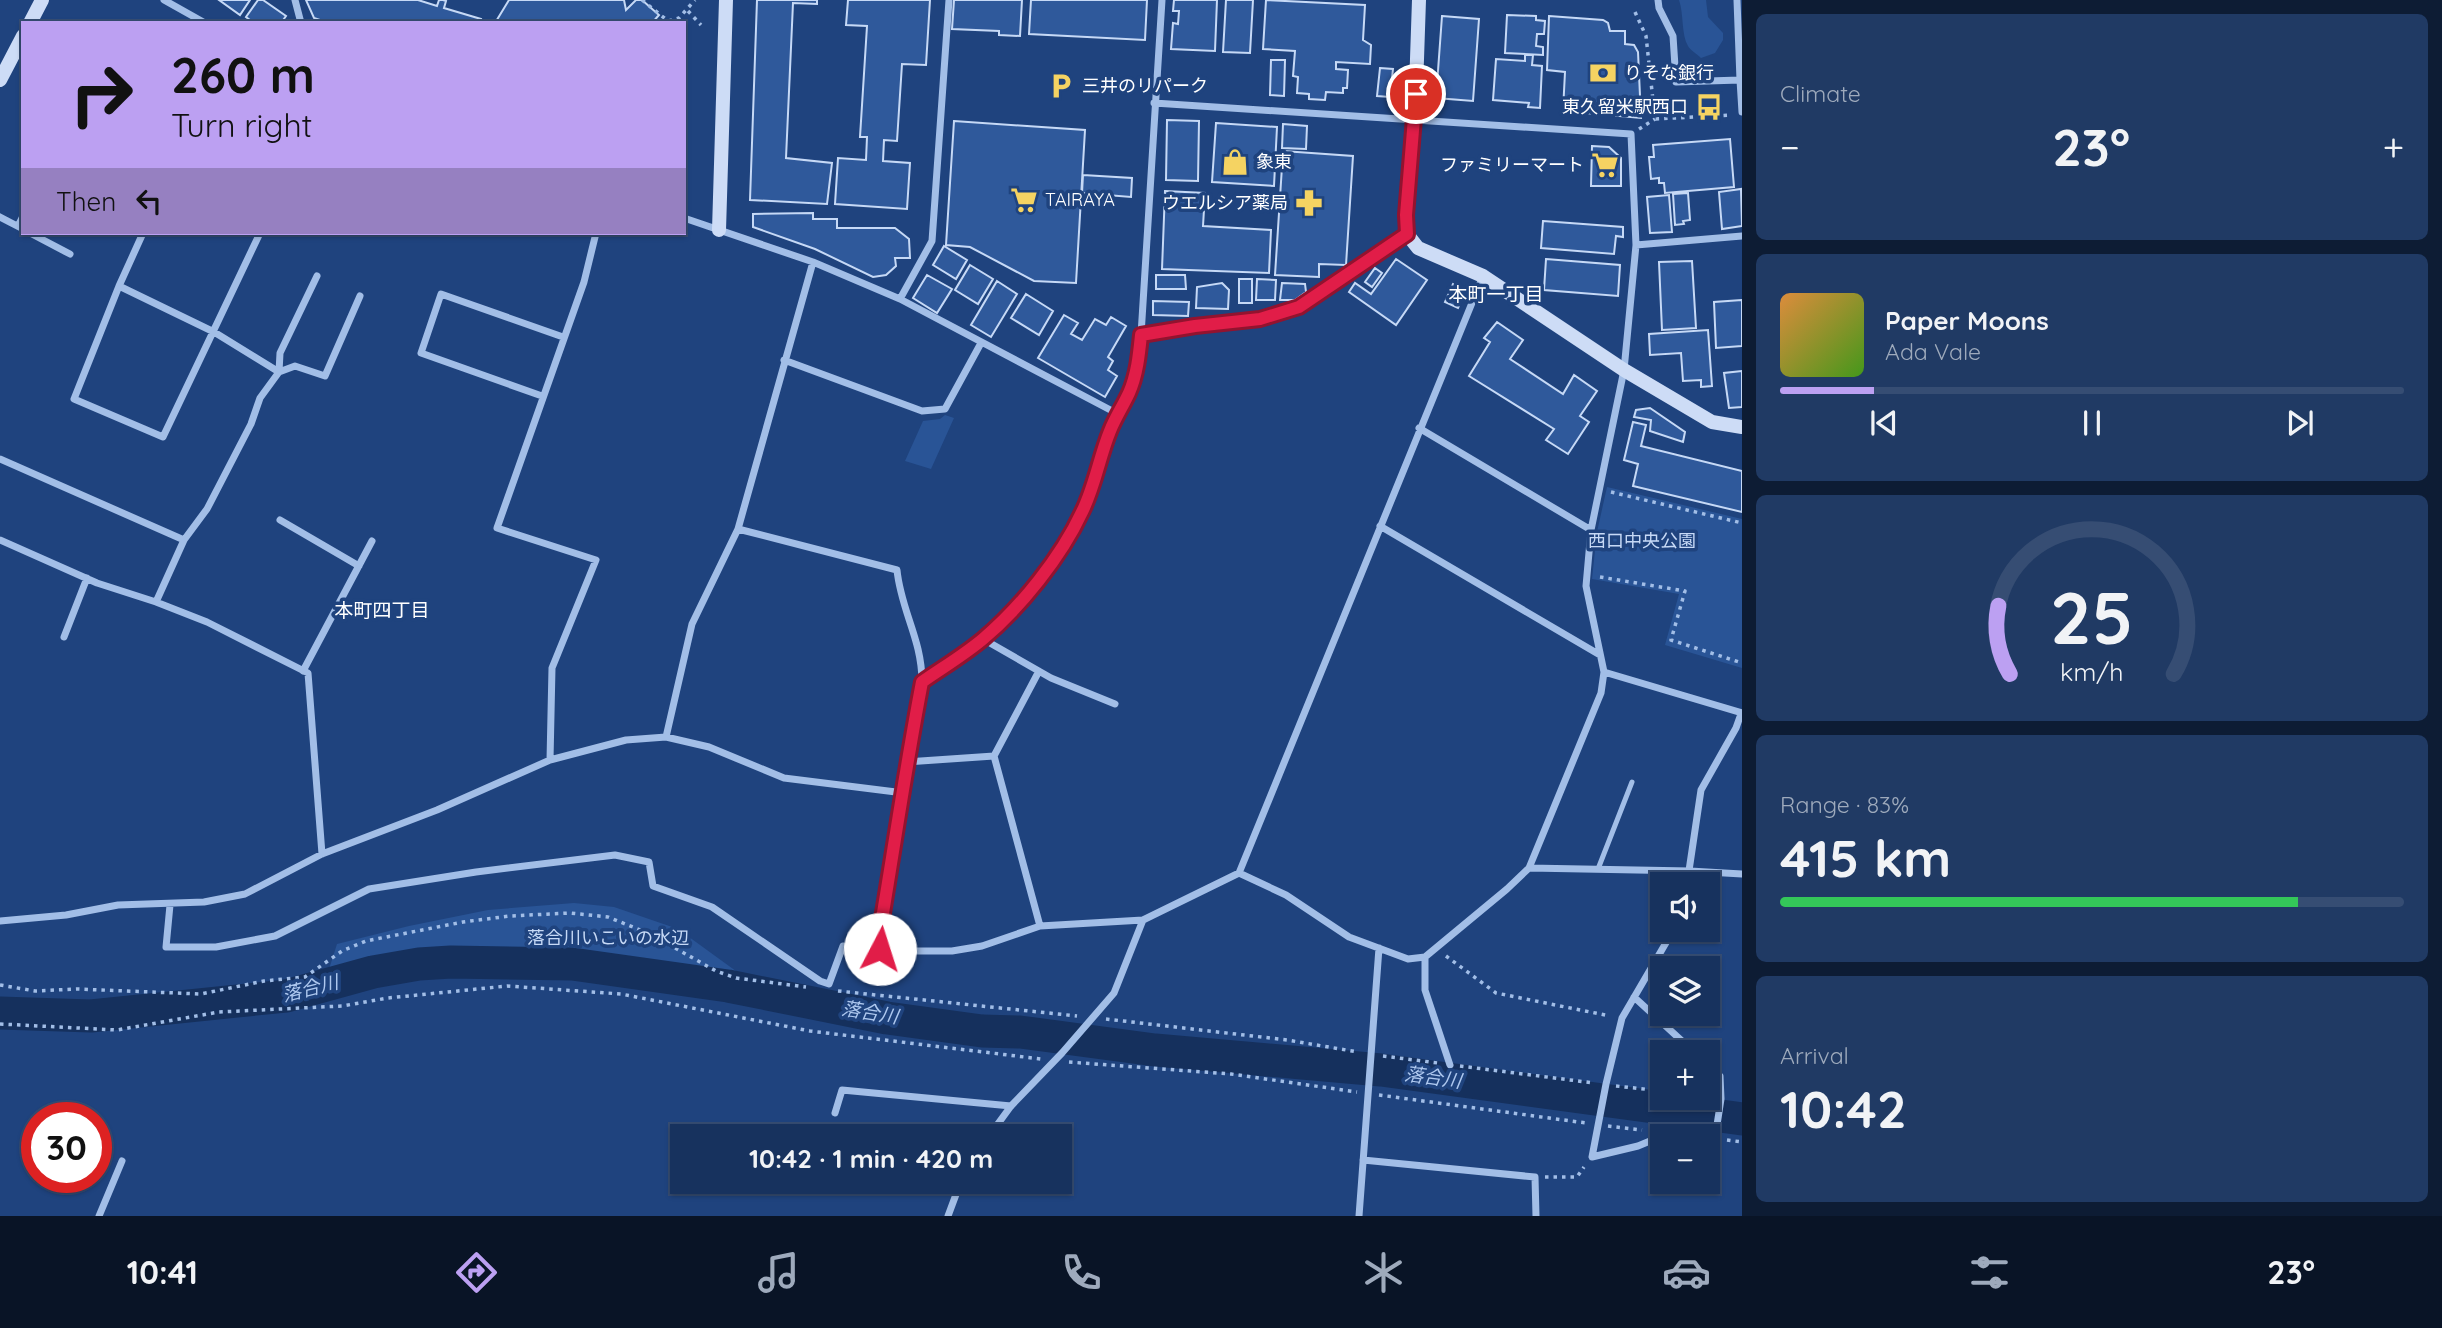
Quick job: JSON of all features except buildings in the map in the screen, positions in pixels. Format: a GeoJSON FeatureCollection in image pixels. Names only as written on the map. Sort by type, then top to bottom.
{"type":"FeatureCollection","features":[{"type":"Feature","properties":{"kind":"street"},"geometry":{"type":"LineString","coordinates":[[31,21],[42,0]]}},
{"type":"Feature","properties":{"kind":"street"},"geometry":{"type":"LineString","coordinates":[[164,0],[201,21]]}},
{"type":"Feature","properties":{"kind":"street"},"geometry":{"type":"LineString","coordinates":[[295,0],[300,21]]}},
{"type":"Feature","properties":{"kind":"street"},"geometry":{"type":"LineString","coordinates":[[719,230],[726,0]]}},
{"type":"Feature","properties":{"kind":"street"},"geometry":{"type":"LineString","coordinates":[[900,299],[932,241],[949,0]]}},
{"type":"Feature","properties":{"kind":"street"},"geometry":{"type":"LineString","coordinates":[[922,682],[982,639],[1033,587],[1067,539],[1082,512],[1109,432],[1130,390],[1138,363],[1141,335],[1162,0]]}},
{"type":"Feature","properties":{"kind":"street"},"geometry":{"type":"LineString","coordinates":[[1419,0],[1407,234],[1418,248],[1483,276],[1625,370],[1712,422],[1742,427]]}},
{"type":"Feature","properties":{"kind":"street"},"geometry":{"type":"LineString","coordinates":[[1658,0],[1659,8],[1673,36],[1676,82],[1741,80]]}},
{"type":"Feature","properties":{"kind":"street"},"geometry":{"type":"LineString","coordinates":[[1737,0],[1742,112]]}},
{"type":"Feature","properties":{"kind":"street"},"geometry":{"type":"LineString","coordinates":[[0,80],[21,40]]}},
{"type":"Feature","properties":{"kind":"street"},"geometry":{"type":"LineString","coordinates":[[1154,103],[1631,134],[1636,245],[1625,370],[1591,530],[1587,586],[1604,672],[1601,693],[1530,868],[1425,957],[1408,959],[1349,937],[1286,895],[1239,873]]}},
{"type":"Feature","properties":{"kind":"street"},"geometry":{"type":"LineString","coordinates":[[0,217],[20,228]]}},
{"type":"Feature","properties":{"kind":"street"},"geometry":{"type":"LineString","coordinates":[[686,219],[813,262],[900,299],[1118,414]]}},
{"type":"Feature","properties":{"kind":"street"},"geometry":{"type":"LineString","coordinates":[[1141,335],[1260,319],[1299,307],[1407,234]]}},
{"type":"Feature","properties":{"kind":"street"},"geometry":{"type":"LineString","coordinates":[[34,235],[70,254]]}},
{"type":"Feature","properties":{"kind":"street"},"geometry":{"type":"LineString","coordinates":[[143,235],[119,286],[74,399],[163,438],[259,235]]}},
{"type":"Feature","properties":{"kind":"street"},"geometry":{"type":"LineString","coordinates":[[550,760],[552,668],[596,560],[497,528],[584,282],[596,235]]}},
{"type":"Feature","properties":{"kind":"street"},"geometry":{"type":"LineString","coordinates":[[1636,245],[1742,236]]}},
{"type":"Feature","properties":{"kind":"street"},"geometry":{"type":"LineString","coordinates":[[666,737],[692,624],[738,529],[813,262]]}},
{"type":"Feature","properties":{"kind":"street"},"geometry":{"type":"LineString","coordinates":[[156,602],[184,540],[207,509],[251,424],[260,398],[279,372],[280,353],[317,276]]}},
{"type":"Feature","properties":{"kind":"street"},"geometry":{"type":"LineString","coordinates":[[170,905],[166,947],[216,947],[275,936],[369,889],[476,872],[615,855],[649,862],[653,886],[712,907],[820,981],[829,984],[843,946],[890,951],[952,951],[982,946],[1040,926],[1143,920],[1239,873],[1483,276]]}},
{"type":"Feature","properties":{"kind":"street"},"geometry":{"type":"LineString","coordinates":[[119,286],[214,332],[279,372]]}},
{"type":"Feature","properties":{"kind":"street"},"geometry":{"type":"LineString","coordinates":[[542,396],[421,353],[441,295],[563,337]]}},
{"type":"Feature","properties":{"kind":"street"},"geometry":{"type":"LineString","coordinates":[[279,372],[295,366],[325,376],[360,296]]}},
{"type":"Feature","properties":{"kind":"street"},"geometry":{"type":"LineString","coordinates":[[784,360],[922,411],[945,409],[981,343]]}},
{"type":"Feature","properties":{"kind":"street"},"geometry":{"type":"LineString","coordinates":[[1419,428],[1591,530]]}},
{"type":"Feature","properties":{"kind":"street"},"geometry":{"type":"LineString","coordinates":[[0,459],[184,540]]}},
{"type":"Feature","properties":{"kind":"street"},"geometry":{"type":"LineString","coordinates":[[280,520],[359,566]]}},
{"type":"Feature","properties":{"kind":"street"},"geometry":{"type":"LineString","coordinates":[[1380,526],[1600,655]]}},
{"type":"Feature","properties":{"kind":"street"},"geometry":{"type":"LineString","coordinates":[[738,529],[897,569],[904,606],[916,635],[922,682],[906,762],[904,793],[880,931],[880,949]]}},
{"type":"Feature","properties":{"kind":"street"},"geometry":{"type":"LineString","coordinates":[[0,540],[87,578],[207,622],[308,673],[322,854]]}},
{"type":"Feature","properties":{"kind":"street"},"geometry":{"type":"LineString","coordinates":[[303,671],[372,541]]}},
{"type":"Feature","properties":{"kind":"street"},"geometry":{"type":"LineString","coordinates":[[65,637],[87,578]]}},
{"type":"Feature","properties":{"kind":"street"},"geometry":{"type":"LineString","coordinates":[[982,639],[1039,671],[1115,705]]}},
{"type":"Feature","properties":{"kind":"street"},"geometry":{"type":"LineString","coordinates":[[1039,671],[994,756],[1040,926]]}},
{"type":"Feature","properties":{"kind":"street"},"geometry":{"type":"LineString","coordinates":[[1604,672],[1742,713],[1739,728],[1701,790],[1690,871]]}},
{"type":"Feature","properties":{"kind":"street"},"geometry":{"type":"LineString","coordinates":[[0,921],[66,915],[118,905],[204,902],[245,894],[322,854],[438,810],[550,760],[626,740],[666,737],[709,747],[784,778],[904,793]]}},
{"type":"Feature","properties":{"kind":"street"},"geometry":{"type":"LineString","coordinates":[[906,762],[994,756]]}},
{"type":"Feature","properties":{"kind":"street"},"geometry":{"type":"LineString","coordinates":[[1530,868],[1742,874]]}},
{"type":"Feature","properties":{"kind":"street"},"geometry":{"type":"LineString","coordinates":[[998,1124],[1114,993],[1143,920]]}},
{"type":"Feature","properties":{"kind":"street"},"geometry":{"type":"LineString","coordinates":[[1650,1141],[1592,1157],[1622,1018],[1666,942]]}},
{"type":"Feature","properties":{"kind":"street"},"geometry":{"type":"LineString","coordinates":[[1359,1216],[1379,948]]}},
{"type":"Feature","properties":{"kind":"street"},"geometry":{"type":"LineString","coordinates":[[1425,957],[1425,990],[1450,1065]]}},
{"type":"Feature","properties":{"kind":"street"},"geometry":{"type":"LineString","coordinates":[[1634,997],[1681,1040]]}},
{"type":"Feature","properties":{"kind":"street"},"geometry":{"type":"LineString","coordinates":[[835,1113],[842,1090],[1011,1106]]}},
{"type":"Feature","properties":{"kind":"street"},"geometry":{"type":"LineString","coordinates":[[1363,1160],[1535,1177],[1536,1216]]}},
{"type":"Feature","properties":{"kind":"street"},"geometry":{"type":"LineString","coordinates":[[99,1216],[122,1161]]}},
{"type":"Feature","properties":{"kind":"street"},"geometry":{"type":"LineString","coordinates":[[948,1216],[956,1194]]}},
{"type":"Feature","properties":{"kind":"lane"},"geometry":{"type":"LineString","coordinates":[[1598,869],[1632,782]]}},
{"type":"Feature","properties":{"kind":"path"},"geometry":{"type":"LineString","coordinates":[[642,0],[668,21],[679,18],[695,0]]}},
{"type":"Feature","properties":{"kind":"path"},"geometry":{"type":"LineString","coordinates":[[688,10],[701,25]]}},
{"type":"Feature","properties":{"kind":"path"},"geometry":{"type":"LineString","coordinates":[[1631,134],[1655,119]]}},
{"type":"Feature","properties":{"kind":"path"},"geometry":{"type":"LineString","coordinates":[[1608,501],[1610,491],[1742,523]]}},
{"type":"Feature","properties":{"kind":"path"},"geometry":{"type":"LineString","coordinates":[[1595,576],[1685,591],[1671,640],[1742,663]]}},
{"type":"Feature","properties":{"kind":"path"},"geometry":{"type":"LineString","coordinates":[[0,985],[35,990],[201,994],[264,981],[305,977],[342,951],[366,941],[510,916],[570,913],[608,916],[650,934],[716,971],[736,978],[808,987]]}},
{"type":"Feature","properties":{"kind":"path"},"geometry":{"type":"LineString","coordinates":[[1436,948],[1496,993],[1622,1018]]}},
{"type":"Feature","properties":{"kind":"path"},"geometry":{"type":"LineString","coordinates":[[0,1024],[117,1030],[219,1012],[342,1006],[388,998],[507,986],[621,994],[810,1031],[1054,1061],[1231,1074],[1598,1122],[1650,1132]]}},
{"type":"Feature","properties":{"kind":"path"},"geometry":{"type":"LineString","coordinates":[[834,990],[1287,1040],[1370,1056],[1606,1087],[1650,1090]]}},
{"type":"Feature","properties":{"kind":"path"},"geometry":{"type":"LineString","coordinates":[[1535,1177],[1577,1177],[1592,1157]]}},
{"type":"Feature","properties":{"kind":"green space"},"geometry":{"type":"Polygon","coordinates":[[[1679,0],[1706,0],[1708,17],[1723,33],[1723,40],[1715,53],[1701,58],[1689,48],[1684,36],[1679,0]]]}},
{"type":"Feature","properties":{"kind":"green space"},"geometry":{"type":"Polygon","coordinates":[[[945,415],[954,418],[931,469],[905,461],[923,421],[940,419],[945,415]]]}},
{"type":"Feature","properties":{"kind":"green space","name":"西口中央公園"},"geometry":{"type":"Polygon","coordinates":[[[1607,487],[1742,519],[1742,668],[1665,645],[1679,594],[1592,579],[1597,532],[1607,487]]]}},
{"type":"Feature","properties":{"kind":"green space","name":"落合川いこいの水辺"},"geometry":{"type":"Polygon","coordinates":[[[574,903],[614,907],[678,929],[740,974],[737,988],[573,964],[451,962],[373,972],[324,985],[337,944],[488,910],[574,903]]]}},
{"type":"Feature","properties":{"kind":"waterway","name":"落合川"},"geometry":{"type":"LineString","coordinates":[[0,1013],[91,1016],[286,996],[373,972],[419,964],[572,964],[728,986],[887,1018],[982,1031],[1020,1032],[1155,1050],[1381,1070],[1742,1119]]}},
{"type":"Feature","properties":{"kind":"place","name":"りそな銀行"},"geometry":{"type":"Point","coordinates":[1603,73]}},
{"type":"Feature","properties":{"kind":"place","name":"三井のリパーク"},"geometry":{"type":"Point","coordinates":[1061,86]}},
{"type":"Feature","properties":{"kind":"place","name":"東久留米駅西口"},"geometry":{"type":"Point","coordinates":[1709,107]}},
{"type":"Feature","properties":{"kind":"place","name":"象東"},"geometry":{"type":"Point","coordinates":[1235,162]}},
{"type":"Feature","properties":{"kind":"place","name":"ファミリーマート"},"geometry":{"type":"Point","coordinates":[1605,165]}},
{"type":"Feature","properties":{"kind":"place","name":"TAIRAYA"},"geometry":{"type":"Point","coordinates":[1024,200]}},
{"type":"Feature","properties":{"kind":"place","name":"ウエルシア薬局"},"geometry":{"type":"Point","coordinates":[1309,203]}},
{"type":"Feature","properties":{"kind":"district","name":"本町一丁目"},"geometry":{"type":"Point","coordinates":[1496,294]}},
{"type":"Feature","properties":{"kind":"district","name":"本町四丁目"},"geometry":{"type":"Point","coordinates":[382,610]}},
{"type":"Feature","properties":{"kind":"route"},"geometry":{"type":"LineString","coordinates":[[880,949],[880,931],[904,793],[906,762],[922,682],[993,629],[1033,587],[1067,539],[1082,512],[1109,432],[1130,390],[1138,363],[1141,335],[1260,319],[1299,307],[1407,234],[1406,215],[1416,94]]}}]}
